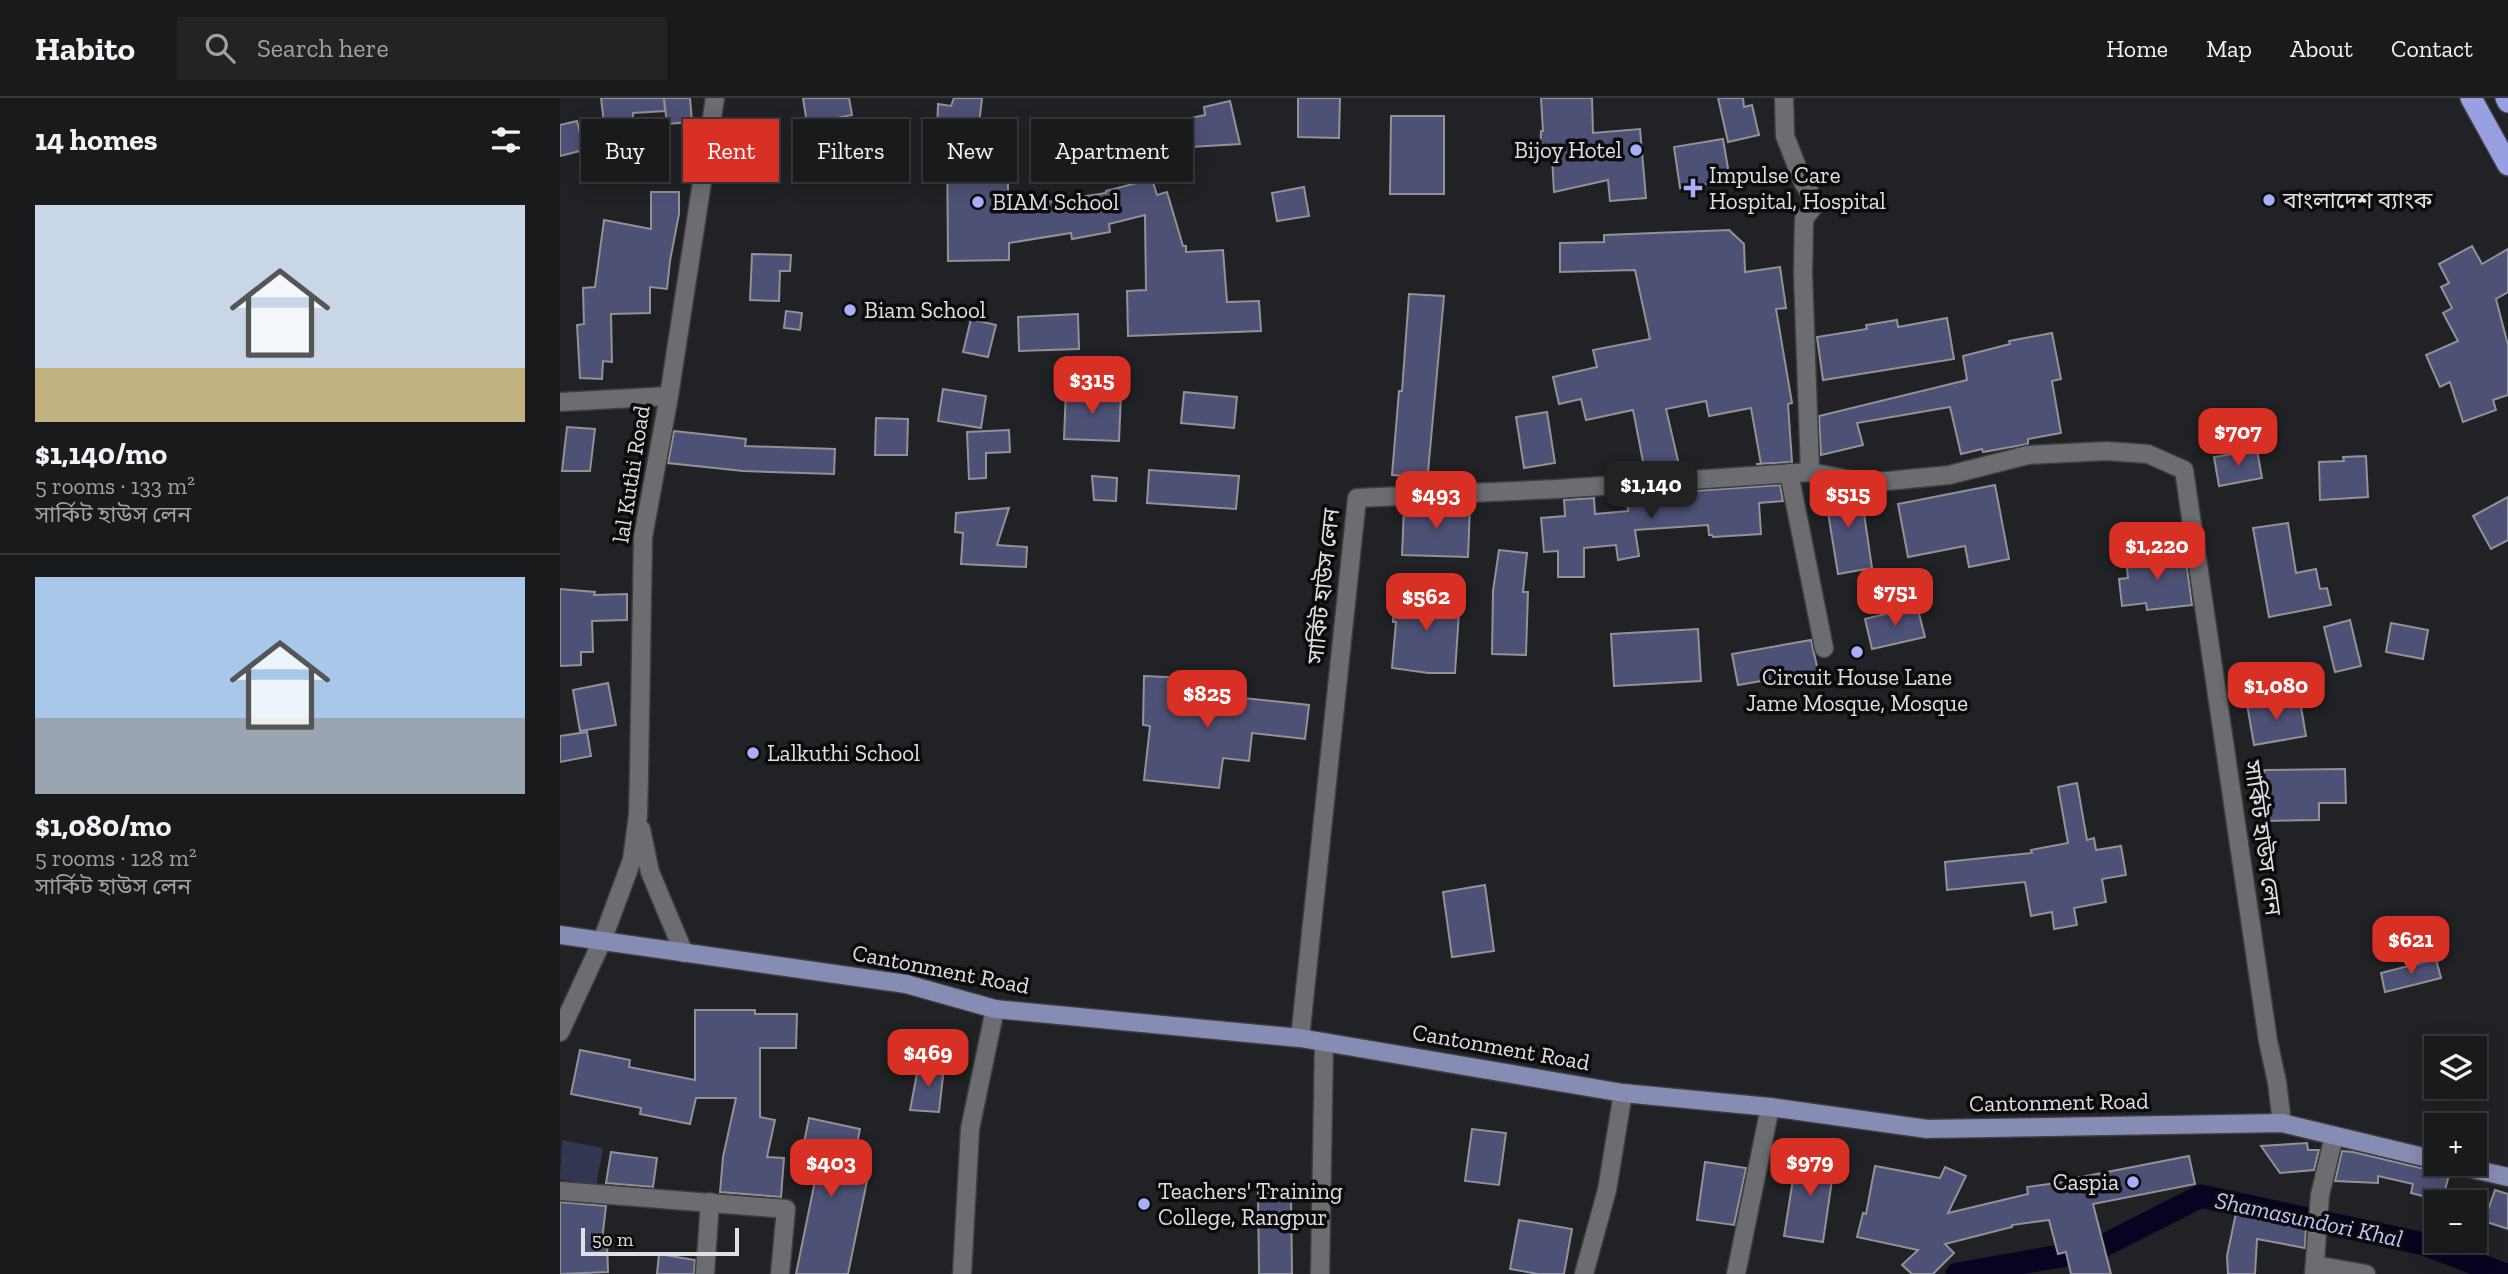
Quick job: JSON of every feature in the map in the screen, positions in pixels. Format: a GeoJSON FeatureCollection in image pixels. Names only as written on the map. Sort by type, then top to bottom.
{"type":"FeatureCollection","features":[{"type":"Feature","properties":{"kind":"highway"},"geometry":{"type":"LineString","coordinates":[[2471,98],[2508,165]]}},
{"type":"Feature","properties":{"kind":"main road","name":"Cantonment Road"},"geometry":{"type":"LineString","coordinates":[[560,935],[906,984],[995,1009],[1300,1038],[1623,1093],[1770,1107],[1927,1129],[2282,1123],[2424,1157]]}},
{"type":"Feature","properties":{"kind":"main road"},"geometry":{"type":"LineString","coordinates":[[2487,1172],[2508,1177]]}},
{"type":"Feature","properties":{"kind":"street","name":"lal Kuthi Road"},"geometry":{"type":"LineString","coordinates":[[560,1032],[602,941],[632,860],[638,815],[643,537],[669,396],[715,98]]}},
{"type":"Feature","properties":{"kind":"street"},"geometry":{"type":"LineString","coordinates":[[1783,98],[1786,136],[1803,182],[1816,203],[1804,219],[1803,273],[1810,472]]}},
{"type":"Feature","properties":{"kind":"street"},"geometry":{"type":"LineString","coordinates":[[560,401],[669,396]]}},
{"type":"Feature","properties":{"kind":"street","name":"সার্কিট হাউস লেন"},"geometry":{"type":"LineString","coordinates":[[1300,1038],[1357,498],[1557,489],[1810,472],[1867,483],[1949,475],[2028,455],[2107,451],[2148,454],[2184,470],[2267,1041],[2277,1082],[2282,1123]]}},
{"type":"Feature","properties":{"kind":"street"},"geometry":{"type":"LineString","coordinates":[[1789,473],[1824,648]]}},
{"type":"Feature","properties":{"kind":"street"},"geometry":{"type":"LineString","coordinates":[[638,815],[650,872],[684,953]]}},
{"type":"Feature","properties":{"kind":"street"},"geometry":{"type":"LineString","coordinates":[[962,1274],[970,1129],[995,1009]]}},
{"type":"Feature","properties":{"kind":"street"},"geometry":{"type":"LineString","coordinates":[[1320,1274],[1324,1042]]}},
{"type":"Feature","properties":{"kind":"street"},"geometry":{"type":"LineString","coordinates":[[1584,1274],[1607,1190],[1623,1093]]}},
{"type":"Feature","properties":{"kind":"street"},"geometry":{"type":"LineString","coordinates":[[1736,1274],[1770,1107]]}},
{"type":"Feature","properties":{"kind":"street"},"geometry":{"type":"LineString","coordinates":[[2334,1136],[2320,1195],[2315,1269],[2367,1274]]}},
{"type":"Feature","properties":{"kind":"street"},"geometry":{"type":"LineString","coordinates":[[560,1191],[786,1209],[780,1274]]}},
{"type":"Feature","properties":{"kind":"street"},"geometry":{"type":"LineString","coordinates":[[705,1274],[710,1202]]}},
{"type":"Feature","properties":{"kind":"shaded area"},"geometry":{"type":"Polygon","coordinates":[[[562,1140],[603,1148],[596,1186],[560,1179],[562,1140]]]}},
{"type":"Feature","properties":{"kind":"building"},"geometry":{"type":"Polygon","coordinates":[[[601,98],[690,98],[692,119],[683,119],[683,123],[669,124],[664,99],[665,111],[633,113],[633,118],[627,119],[604,119],[601,98]]]}},
{"type":"Feature","properties":{"kind":"building"},"geometry":{"type":"Polygon","coordinates":[[[803,98],[849,98],[852,115],[832,119],[806,119],[803,98]]]}},
{"type":"Feature","properties":{"kind":"building"},"geometry":{"type":"Polygon","coordinates":[[[954,98],[982,98],[980,119],[937,119],[938,104],[951,106],[954,98]]]}},
{"type":"Feature","properties":{"kind":"building"},"geometry":{"type":"Polygon","coordinates":[[[1298,98],[1340,98],[1339,138],[1298,137],[1298,98]]]}},
{"type":"Feature","properties":{"kind":"building"},"geometry":{"type":"Polygon","coordinates":[[[1541,98],[1592,98],[1593,133],[1640,129],[1646,198],[1610,201],[1608,180],[1554,192],[1552,157],[1540,156],[1543,131],[1541,98]]]}},
{"type":"Feature","properties":{"kind":"building"},"geometry":{"type":"Polygon","coordinates":[[[1718,98],[1743,98],[1744,107],[1752,105],[1759,135],[1728,142],[1718,98]]]}},
{"type":"Feature","properties":{"kind":"building"},"geometry":{"type":"Polygon","coordinates":[[[1230,101],[1240,144],[1193,147],[1193,119],[1186,119],[1205,115],[1204,107],[1230,101]]]}},
{"type":"Feature","properties":{"kind":"building"},"geometry":{"type":"Polygon","coordinates":[[[1391,116],[1444,116],[1444,194],[1390,194],[1391,116]]]}},
{"type":"Feature","properties":{"kind":"building"},"geometry":{"type":"Polygon","coordinates":[[[577,121],[581,151],[560,156],[560,125],[577,121]]]}},
{"type":"Feature","properties":{"kind":"building"},"geometry":{"type":"Polygon","coordinates":[[[1723,139],[1730,180],[1680,188],[1674,147],[1723,139]]]}},
{"type":"Feature","properties":{"kind":"building"},"geometry":{"type":"Polygon","coordinates":[[[947,182],[1008,182],[1008,208],[1106,193],[1140,182],[1153,182],[1157,195],[1167,192],[1186,252],[1223,250],[1227,302],[1259,301],[1261,331],[1128,336],[1127,291],[1146,290],[1145,215],[1109,224],[1110,232],[1072,239],[1071,233],[1009,243],[1009,260],[948,261],[947,182]]]}},
{"type":"Feature","properties":{"kind":"building"},"geometry":{"type":"Polygon","coordinates":[[[1304,187],[1309,216],[1277,221],[1272,193],[1304,187]]]}},
{"type":"Feature","properties":{"kind":"building"},"geometry":{"type":"Polygon","coordinates":[[[651,192],[679,192],[679,214],[667,289],[650,287],[650,313],[611,314],[612,362],[603,361],[602,379],[580,378],[577,325],[584,324],[583,288],[595,287],[604,220],[651,229],[651,192]]]}},
{"type":"Feature","properties":{"kind":"building"},"geometry":{"type":"Polygon","coordinates":[[[1729,230],[1744,244],[1745,272],[1780,267],[1786,308],[1776,309],[1792,403],[1788,404],[1792,462],[1761,464],[1751,408],[1709,416],[1706,401],[1666,409],[1680,469],[1645,472],[1633,410],[1586,420],[1581,399],[1559,404],[1553,377],[1597,367],[1593,350],[1650,339],[1635,270],[1560,272],[1560,243],[1604,242],[1604,235],[1729,230]]]}},
{"type":"Feature","properties":{"kind":"building"},"geometry":{"type":"Polygon","coordinates":[[[2472,246],[2482,264],[2508,249],[2508,292],[2496,299],[2508,345],[2508,395],[2493,400],[2496,410],[2463,422],[2450,382],[2440,387],[2426,355],[2458,341],[2443,313],[2452,308],[2441,287],[2449,283],[2439,264],[2472,246]]]}},
{"type":"Feature","properties":{"kind":"building"},"geometry":{"type":"Polygon","coordinates":[[[752,254],[791,255],[790,271],[780,271],[779,301],[750,300],[752,254]]]}},
{"type":"Feature","properties":{"kind":"building"},"geometry":{"type":"Polygon","coordinates":[[[1409,294],[1444,296],[1427,483],[1405,484],[1405,476],[1392,475],[1399,391],[1402,391],[1409,294]]]}},
{"type":"Feature","properties":{"kind":"building"},"geometry":{"type":"Polygon","coordinates":[[[786,311],[802,313],[800,330],[784,328],[786,311]]]}},
{"type":"Feature","properties":{"kind":"building"},"geometry":{"type":"Polygon","coordinates":[[[1078,314],[1079,349],[1019,351],[1018,317],[1078,314]]]}},
{"type":"Feature","properties":{"kind":"building"},"geometry":{"type":"Polygon","coordinates":[[[1947,318],[1954,359],[1823,380],[1817,337],[1867,329],[1866,325],[1897,320],[1898,327],[1947,318]]]}},
{"type":"Feature","properties":{"kind":"building"},"geometry":{"type":"Polygon","coordinates":[[[971,319],[996,325],[988,357],[963,352],[971,319]]]}},
{"type":"Feature","properties":{"kind":"building"},"geometry":{"type":"Polygon","coordinates":[[[2052,333],[2061,379],[2052,381],[2061,433],[2028,439],[2028,444],[1961,454],[1950,407],[1857,423],[1863,445],[1821,455],[1819,416],[1967,380],[1963,356],[2010,344],[2009,341],[2052,333]]]}},
{"type":"Feature","properties":{"kind":"building"},"geometry":{"type":"Polygon","coordinates":[[[943,389],[986,396],[981,428],[938,421],[943,389]]]}},
{"type":"Feature","properties":{"kind":"building"},"geometry":{"type":"Polygon","coordinates":[[[1066,390],[1121,394],[1119,441],[1064,439],[1066,390]]]}},
{"type":"Feature","properties":{"kind":"building"},"geometry":{"type":"Polygon","coordinates":[[[1184,392],[1237,397],[1234,428],[1181,423],[1184,392]]]}},
{"type":"Feature","properties":{"kind":"building"},"geometry":{"type":"Polygon","coordinates":[[[1547,412],[1555,463],[1524,468],[1516,417],[1547,412]]]}},
{"type":"Feature","properties":{"kind":"building"},"geometry":{"type":"Polygon","coordinates":[[[876,418],[908,419],[907,455],[875,455],[876,418]]]}},
{"type":"Feature","properties":{"kind":"building"},"geometry":{"type":"Polygon","coordinates":[[[567,427],[595,429],[590,471],[562,471],[567,427]]]}},
{"type":"Feature","properties":{"kind":"building"},"geometry":{"type":"Polygon","coordinates":[[[1009,430],[1010,452],[986,453],[986,478],[969,479],[967,432],[1009,430]]]}},
{"type":"Feature","properties":{"kind":"building"},"geometry":{"type":"Polygon","coordinates":[[[674,431],[746,439],[745,446],[835,449],[834,474],[743,471],[668,463],[674,431]]]}},
{"type":"Feature","properties":{"kind":"building"},"geometry":{"type":"Polygon","coordinates":[[[2257,450],[2262,478],[2219,486],[2214,457],[2257,450]]]}},
{"type":"Feature","properties":{"kind":"building"},"geometry":{"type":"Polygon","coordinates":[[[2366,456],[2368,497],[2320,500],[2319,462],[2344,461],[2343,457],[2366,456]]]}},
{"type":"Feature","properties":{"kind":"building"},"geometry":{"type":"Polygon","coordinates":[[[1149,470],[1239,476],[1236,509],[1147,503],[1149,470]]]}},
{"type":"Feature","properties":{"kind":"building"},"geometry":{"type":"Polygon","coordinates":[[[1092,476],[1117,478],[1116,501],[1094,500],[1092,476]]]}},
{"type":"Feature","properties":{"kind":"building"},"geometry":{"type":"Polygon","coordinates":[[[1780,485],[1783,501],[1759,503],[1761,534],[1713,537],[1709,535],[1708,525],[1635,530],[1639,556],[1618,560],[1616,545],[1584,548],[1584,577],[1558,577],[1558,551],[1544,552],[1541,518],[1565,516],[1564,500],[1594,498],[1595,514],[1628,511],[1627,500],[1651,498],[1650,494],[1780,485]]]}},
{"type":"Feature","properties":{"kind":"building"},"geometry":{"type":"Polygon","coordinates":[[[1995,485],[2009,559],[1969,567],[1965,546],[1908,557],[1898,504],[1995,485]]]}},
{"type":"Feature","properties":{"kind":"building"},"geometry":{"type":"Polygon","coordinates":[[[1824,488],[1861,493],[1872,568],[1838,574],[1824,488]]]}},
{"type":"Feature","properties":{"kind":"building"},"geometry":{"type":"Polygon","coordinates":[[[2508,497],[2508,540],[2491,549],[2473,516],[2508,497]]]}},
{"type":"Feature","properties":{"kind":"building"},"geometry":{"type":"Polygon","coordinates":[[[1470,506],[1468,557],[1402,555],[1404,507],[1470,506]]]}},
{"type":"Feature","properties":{"kind":"building"},"geometry":{"type":"Polygon","coordinates":[[[1009,508],[997,545],[1027,547],[1026,567],[961,564],[963,533],[955,532],[956,513],[1009,508]]]}},
{"type":"Feature","properties":{"kind":"building"},"geometry":{"type":"Polygon","coordinates":[[[2288,523],[2296,573],[2316,569],[2320,589],[2327,588],[2331,605],[2269,617],[2253,528],[2288,523]]]}},
{"type":"Feature","properties":{"kind":"building"},"geometry":{"type":"Polygon","coordinates":[[[1499,550],[1527,553],[1523,592],[1528,592],[1526,655],[1492,654],[1493,591],[1499,550]]]}},
{"type":"Feature","properties":{"kind":"building"},"geometry":{"type":"Polygon","coordinates":[[[2185,553],[2192,605],[2147,610],[2146,603],[2122,606],[2119,579],[2128,578],[2126,560],[2185,553]]]}},
{"type":"Feature","properties":{"kind":"building"},"geometry":{"type":"Polygon","coordinates":[[[560,589],[595,592],[594,595],[627,594],[627,620],[592,621],[593,652],[581,652],[581,665],[560,666],[560,589]]]}},
{"type":"Feature","properties":{"kind":"building"},"geometry":{"type":"Polygon","coordinates":[[[1395,592],[1460,597],[1455,673],[1428,673],[1392,668],[1396,622],[1393,622],[1395,592]]]}},
{"type":"Feature","properties":{"kind":"building"},"geometry":{"type":"Polygon","coordinates":[[[1917,606],[1925,637],[1872,649],[1865,619],[1917,606]]]}},
{"type":"Feature","properties":{"kind":"building"},"geometry":{"type":"Polygon","coordinates":[[[2350,620],[2361,666],[2335,672],[2324,627],[2350,620]]]}},
{"type":"Feature","properties":{"kind":"building"},"geometry":{"type":"Polygon","coordinates":[[[2391,623],[2428,630],[2423,659],[2386,652],[2391,623]]]}},
{"type":"Feature","properties":{"kind":"building"},"geometry":{"type":"Polygon","coordinates":[[[1698,629],[1701,681],[1614,686],[1611,634],[1698,629]]]}},
{"type":"Feature","properties":{"kind":"building"},"geometry":{"type":"Polygon","coordinates":[[[1811,640],[1818,671],[1738,685],[1732,654],[1811,640]]]}},
{"type":"Feature","properties":{"kind":"building"},"geometry":{"type":"Polygon","coordinates":[[[1144,676],[1188,678],[1187,692],[1309,705],[1305,739],[1252,733],[1249,761],[1223,758],[1219,788],[1144,780],[1150,726],[1143,725],[1144,676]]]}},
{"type":"Feature","properties":{"kind":"building"},"geometry":{"type":"Polygon","coordinates":[[[608,683],[616,725],[580,731],[573,690],[608,683]]]}},
{"type":"Feature","properties":{"kind":"building"},"geometry":{"type":"Polygon","coordinates":[[[2269,700],[2271,706],[2300,701],[2306,736],[2254,745],[2247,704],[2269,700]]]}},
{"type":"Feature","properties":{"kind":"building"},"geometry":{"type":"Polygon","coordinates":[[[587,732],[591,756],[560,762],[560,736],[587,732]]]}},
{"type":"Feature","properties":{"kind":"building"},"geometry":{"type":"Polygon","coordinates":[[[2345,769],[2346,803],[2319,803],[2319,820],[2265,821],[2264,770],[2345,769]]]}},
{"type":"Feature","properties":{"kind":"building"},"geometry":{"type":"Polygon","coordinates":[[[2077,783],[2087,840],[2094,838],[2096,850],[2121,846],[2126,875],[2102,879],[2106,902],[2074,908],[2077,925],[2054,929],[2052,912],[2031,916],[2025,882],[1947,890],[1945,862],[2032,853],[2031,850],[2068,843],[2058,787],[2077,783]]]}},
{"type":"Feature","properties":{"kind":"building"},"geometry":{"type":"Polygon","coordinates":[[[1485,885],[1494,951],[1452,957],[1443,892],[1485,885]]]}},
{"type":"Feature","properties":{"kind":"building"},"geometry":{"type":"Polygon","coordinates":[[[2436,959],[2441,978],[2385,992],[2381,973],[2436,959]]]}},
{"type":"Feature","properties":{"kind":"building"},"geometry":{"type":"Polygon","coordinates":[[[695,1010],[755,1010],[755,1014],[797,1014],[796,1048],[760,1048],[760,1117],[775,1120],[767,1157],[784,1158],[781,1197],[720,1192],[723,1157],[736,1098],[696,1098],[690,1124],[640,1114],[641,1108],[571,1094],[580,1050],[630,1060],[629,1067],[695,1080],[695,1010]]]}},
{"type":"Feature","properties":{"kind":"building"},"geometry":{"type":"Polygon","coordinates":[[[919,1063],[944,1067],[939,1112],[910,1110],[919,1063]]]}},
{"type":"Feature","properties":{"kind":"building"},"geometry":{"type":"Polygon","coordinates":[[[809,1118],[860,1129],[850,1177],[867,1181],[848,1274],[796,1274],[818,1166],[800,1162],[809,1118]]]}},
{"type":"Feature","properties":{"kind":"building"},"geometry":{"type":"Polygon","coordinates":[[[1472,1129],[1506,1133],[1499,1185],[1465,1181],[1472,1129]]]}},
{"type":"Feature","properties":{"kind":"building"},"geometry":{"type":"Polygon","coordinates":[[[2307,1143],[2308,1150],[2319,1150],[2314,1170],[2280,1173],[2261,1146],[2307,1143]]]}},
{"type":"Feature","properties":{"kind":"building"},"geometry":{"type":"Polygon","coordinates":[[[2342,1151],[2424,1169],[2424,1176],[2449,1176],[2445,1190],[2424,1190],[2424,1196],[2411,1193],[2413,1184],[2378,1176],[2378,1183],[2335,1181],[2342,1151]]]}},
{"type":"Feature","properties":{"kind":"building"},"geometry":{"type":"Polygon","coordinates":[[[611,1152],[657,1158],[653,1187],[606,1183],[611,1152]]]}},
{"type":"Feature","properties":{"kind":"building"},"geometry":{"type":"Polygon","coordinates":[[[1797,1154],[1835,1159],[1823,1242],[1784,1236],[1797,1154]]]}},
{"type":"Feature","properties":{"kind":"building"},"geometry":{"type":"Polygon","coordinates":[[[2189,1156],[2195,1184],[2093,1204],[2111,1274],[2071,1274],[2066,1252],[2058,1254],[2049,1220],[2012,1225],[1945,1244],[1954,1253],[1933,1274],[1912,1274],[1902,1265],[1918,1250],[1857,1237],[1863,1213],[1866,1214],[1875,1166],[1940,1178],[1945,1167],[1966,1176],[1948,1213],[2028,1194],[2027,1187],[2072,1181],[2071,1179],[2189,1156]]]}},
{"type":"Feature","properties":{"kind":"building"},"geometry":{"type":"Polygon","coordinates":[[[1705,1162],[1746,1168],[1734,1225],[1697,1220],[1705,1162]]]}},
{"type":"Feature","properties":{"kind":"building"},"geometry":{"type":"Polygon","coordinates":[[[2495,1190],[2508,1194],[2508,1229],[2487,1222],[2487,1213],[2495,1190]]]}},
{"type":"Feature","properties":{"kind":"building"},"geometry":{"type":"Polygon","coordinates":[[[1258,1192],[1291,1194],[1292,1274],[1259,1274],[1258,1192]]]}},
{"type":"Feature","properties":{"kind":"building"},"geometry":{"type":"Polygon","coordinates":[[[560,1202],[606,1206],[602,1241],[607,1241],[608,1272],[560,1274],[560,1202]]]}},
{"type":"Feature","properties":{"kind":"building"},"geometry":{"type":"Polygon","coordinates":[[[2237,1208],[2306,1223],[2305,1248],[2257,1239],[2255,1274],[2228,1274],[2227,1256],[2237,1208]]]}},
{"type":"Feature","properties":{"kind":"building"},"geometry":{"type":"Polygon","coordinates":[[[1519,1220],[1572,1229],[1564,1274],[1538,1274],[1510,1269],[1519,1220]]]}},
{"type":"Feature","properties":{"kind":"building"},"geometry":{"type":"Polygon","coordinates":[[[659,1254],[695,1260],[694,1274],[657,1274],[659,1254]]]}},
{"type":"Feature","properties":{"kind":"waterway","name":"Shamasundori Khal"},"geometry":{"type":"LineString","coordinates":[[1957,1274],[2095,1250],[2201,1196],[2424,1244],[2503,1274]]}},
{"type":"Feature","properties":{"kind":"place","name":"Bijoy Hotel"},"geometry":{"type":"Point","coordinates":[1636,150]}},
{"type":"Feature","properties":{"kind":"place","name":"Impulse Care Hospital, Hospital"},"geometry":{"type":"Point","coordinates":[1693,188]}},
{"type":"Feature","properties":{"kind":"place","name":"বাংলাদেশ ব্যাংক"},"geometry":{"type":"Point","coordinates":[2269,200]}},
{"type":"Feature","properties":{"kind":"place","name":"BIAM School"},"geometry":{"type":"Point","coordinates":[978,202]}},
{"type":"Feature","properties":{"kind":"place","name":"Biam School"},"geometry":{"type":"Point","coordinates":[850,310]}},
{"type":"Feature","properties":{"kind":"place","name":"Circuit House Lane Jame Mosque, Mosque"},"geometry":{"type":"Point","coordinates":[1857,652]}},
{"type":"Feature","properties":{"kind":"place","name":"Lalkuthi School"},"geometry":{"type":"Point","coordinates":[753,753]}},
{"type":"Feature","properties":{"kind":"place","name":"Caspia"},"geometry":{"type":"Point","coordinates":[2133,1182]}},
{"type":"Feature","properties":{"kind":"place","name":"Teachers' Training College, Rangpur"},"geometry":{"type":"Point","coordinates":[1144,1204]}}]}
